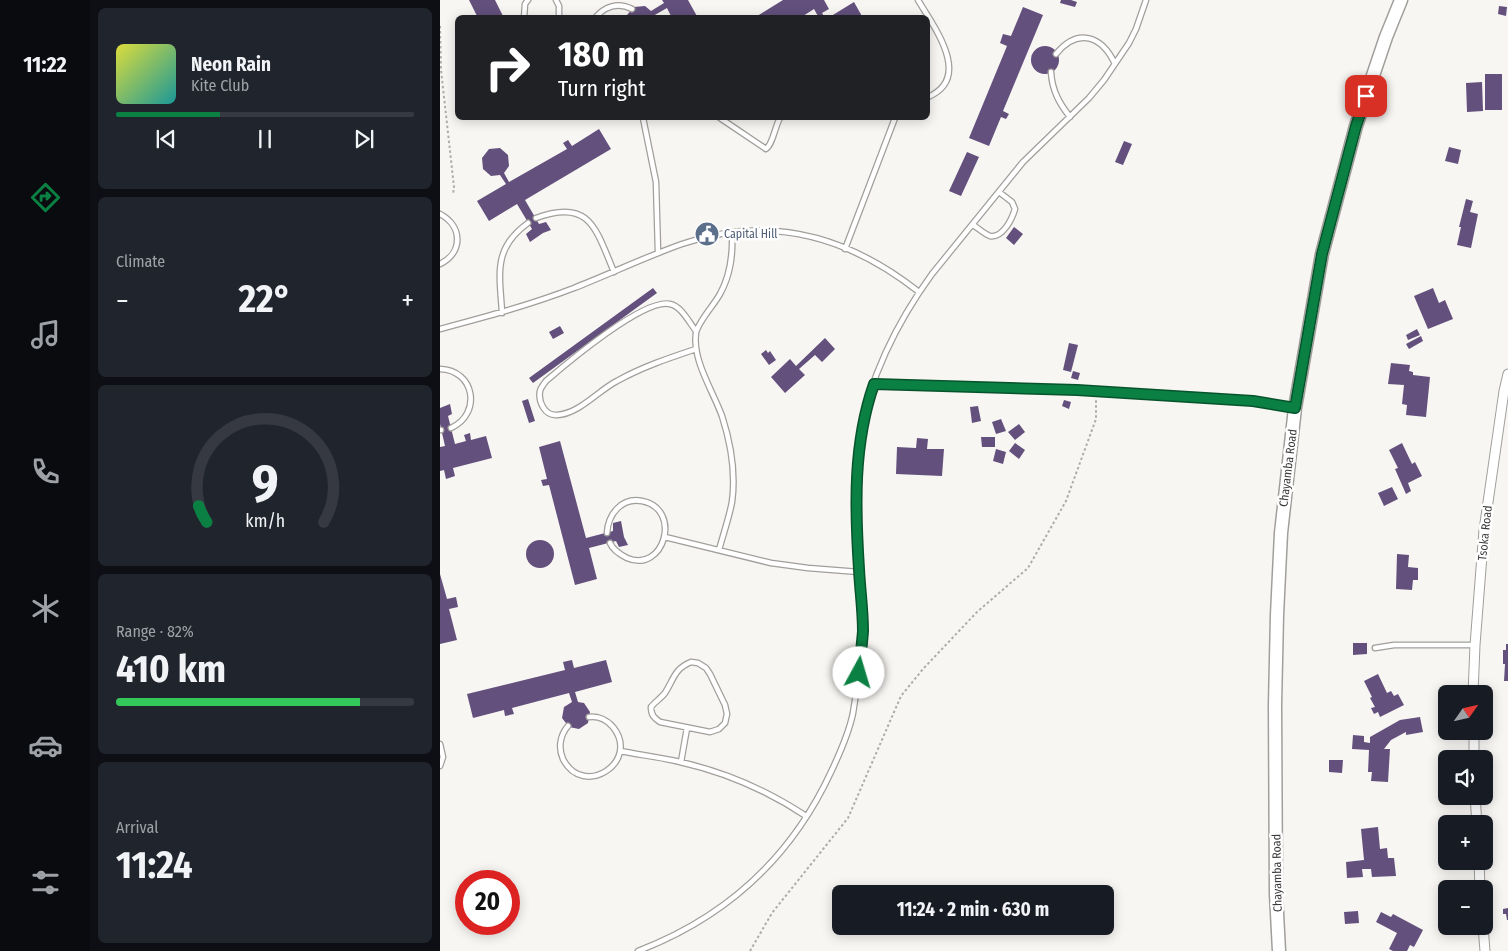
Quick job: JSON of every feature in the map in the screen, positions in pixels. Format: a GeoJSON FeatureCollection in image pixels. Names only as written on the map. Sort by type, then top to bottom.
{"type":"FeatureCollection","features":[{"type":"Feature","properties":{"kind":"main road","name":"Chayamba Road"},"geometry":{"type":"LineString","coordinates":[[1279,951],[1276,894],[1275,705],[1277,615],[1281,533],[1295,408],[1322,254],[1356,126],[1386,37],[1401,0]]}},
{"type":"Feature","properties":{"kind":"street","name":"Tsoka Road"},"geometry":{"type":"LineString","coordinates":[[1473,685],[1484,530],[1508,374]]}},
{"type":"Feature","properties":{"kind":"street"},"geometry":{"type":"LineString","coordinates":[[1483,935],[1484,951]]}},
{"type":"Feature","properties":{"kind":"lane"},"geometry":{"type":"LineString","coordinates":[[524,15],[528,0]]}},
{"type":"Feature","properties":{"kind":"lane"},"geometry":{"type":"LineString","coordinates":[[556,0],[559,6],[559,15]]}},
{"type":"Feature","properties":{"kind":"lane"},"geometry":{"type":"LineString","coordinates":[[918,0],[926,15]]}},
{"type":"Feature","properties":{"kind":"lane"},"geometry":{"type":"LineString","coordinates":[[638,951],[689,928],[738,895],[763,872],[788,844],[823,789],[853,714],[863,631],[856,505],[859,441],[866,407],[884,356],[919,292],[932,274],[1023,162],[1070,117],[1099,86],[1116,64],[1136,29],[1146,0]]}},
{"type":"Feature","properties":{"kind":"lane"},"geometry":{"type":"LineString","coordinates":[[598,15],[601,11],[615,5],[632,8]]}},
{"type":"Feature","properties":{"kind":"lane"},"geometry":{"type":"LineString","coordinates":[[930,22],[947,53],[949,66],[944,86],[930,96]]}},
{"type":"Feature","properties":{"kind":"lane"},"geometry":{"type":"LineString","coordinates":[[1056,54],[1076,38],[1084,37],[1095,40],[1104,47],[1116,64]]}},
{"type":"Feature","properties":{"kind":"lane"},"geometry":{"type":"LineString","coordinates":[[1051,72],[1056,96],[1070,117]]}},
{"type":"Feature","properties":{"kind":"lane"},"geometry":{"type":"LineString","coordinates":[[643,120],[656,182],[658,252]]}},
{"type":"Feature","properties":{"kind":"lane"},"geometry":{"type":"LineString","coordinates":[[723,120],[766,148],[770,144],[779,120]]}},
{"type":"Feature","properties":{"kind":"lane"},"geometry":{"type":"LineString","coordinates":[[845,249],[894,120]]}},
{"type":"Feature","properties":{"kind":"lane"},"geometry":{"type":"LineString","coordinates":[[973,225],[988,236],[995,236],[1002,231],[1012,218],[1015,209],[1012,202],[999,192]]}},
{"type":"Feature","properties":{"kind":"lane"},"geometry":{"type":"LineString","coordinates":[[536,218],[566,212],[576,213],[585,217],[598,234],[614,272]]}},
{"type":"Feature","properties":{"kind":"lane"},"geometry":{"type":"LineString","coordinates":[[440,214],[452,223],[457,236],[457,243],[452,256],[440,264]]}},
{"type":"Feature","properties":{"kind":"lane"},"geometry":{"type":"LineString","coordinates":[[502,313],[499,269],[501,257],[512,236],[528,223]]}},
{"type":"Feature","properties":{"kind":"lane"},"geometry":{"type":"LineString","coordinates":[[440,328],[502,313],[574,288],[658,252],[701,238],[753,230],[802,234],[824,240],[876,263],[899,276],[919,292]]}},
{"type":"Feature","properties":{"kind":"lane"},"geometry":{"type":"LineString","coordinates":[[719,550],[732,504],[734,479],[730,446],[722,416],[696,349],[696,331],[719,295],[731,265],[733,252],[732,232]]}},
{"type":"Feature","properties":{"kind":"lane"},"geometry":{"type":"LineString","coordinates":[[696,331],[681,311],[671,304],[662,303],[650,306],[613,330],[546,380],[540,389],[540,398],[544,409],[550,414],[559,415],[583,405],[628,375],[664,359],[696,349]]}},
{"type":"Feature","properties":{"kind":"lane"},"geometry":{"type":"LineString","coordinates":[[440,369],[452,371],[460,376],[470,392],[469,410],[464,419],[458,425],[451,428]]}},
{"type":"Feature","properties":{"kind":"lane"},"geometry":{"type":"LineString","coordinates":[[874,384],[1095,392],[1253,401],[1295,408]]}},
{"type":"Feature","properties":{"kind":"lane"},"geometry":{"type":"LineString","coordinates":[[607,533],[612,513],[620,505],[631,501],[642,501],[653,506],[661,514],[665,525],[665,537],[661,547],[652,555],[642,559],[630,559],[620,554],[610,542]]}},
{"type":"Feature","properties":{"kind":"lane"},"geometry":{"type":"LineString","coordinates":[[665,537],[771,563],[859,572]]}},
{"type":"Feature","properties":{"kind":"lane"},"geometry":{"type":"LineString","coordinates":[[1374,648],[1394,645],[1475,645]]}},
{"type":"Feature","properties":{"kind":"lane"},"geometry":{"type":"LineString","coordinates":[[691,662],[698,663],[706,668],[725,705],[727,714],[725,723],[718,729],[710,732],[687,728],[660,722],[654,718],[651,713],[651,707],[664,694],[682,665],[691,662]]}},
{"type":"Feature","properties":{"kind":"lane"},"geometry":{"type":"LineString","coordinates":[[568,726],[561,737],[560,747],[567,765],[574,772],[583,775],[603,774],[617,760],[620,751],[620,741],[610,724],[602,718],[589,716]]}},
{"type":"Feature","properties":{"kind":"lane"},"geometry":{"type":"LineString","coordinates":[[681,762],[687,728]]}},
{"type":"Feature","properties":{"kind":"lane"},"geometry":{"type":"LineString","coordinates":[[440,744],[443,757],[440,766]]}},
{"type":"Feature","properties":{"kind":"lane"},"geometry":{"type":"LineString","coordinates":[[620,751],[681,762],[729,776],[762,790],[806,816]]}},
{"type":"Feature","properties":{"kind":"path"},"geometry":{"type":"LineString","coordinates":[[440,26],[440,70],[454,195]]}},
{"type":"Feature","properties":{"kind":"path"},"geometry":{"type":"LineString","coordinates":[[750,951],[772,913],[848,818],[901,696],[922,669],[977,612],[1028,568],[1066,501],[1074,482],[1096,419],[1095,392]]}},
{"type":"Feature","properties":{"kind":"building"},"geometry":{"type":"Polygon","coordinates":[[[469,0],[495,0],[502,15],[476,15],[469,0]]]}},
{"type":"Feature","properties":{"kind":"building"},"geometry":{"type":"Polygon","coordinates":[[[662,0],[688,0],[696,15],[670,15],[667,8],[655,15],[627,15],[634,7],[645,6],[651,11],[664,3],[662,0]]]}},
{"type":"Feature","properties":{"kind":"building"},"geometry":{"type":"Polygon","coordinates":[[[783,0],[824,0],[829,9],[822,13],[823,15],[817,15],[814,9],[805,15],[759,15],[783,0]]]}},
{"type":"Feature","properties":{"kind":"building"},"geometry":{"type":"Polygon","coordinates":[[[1061,0],[1077,2],[1075,7],[1060,3],[1061,0]]]}},
{"type":"Feature","properties":{"kind":"building"},"geometry":{"type":"Polygon","coordinates":[[[854,2],[861,15],[833,15],[854,2]]]}},
{"type":"Feature","properties":{"kind":"building"},"geometry":{"type":"Polygon","coordinates":[[[1499,6],[1507,7],[1506,16],[1498,14],[1499,6]]]}},
{"type":"Feature","properties":{"kind":"building"},"geometry":{"type":"Polygon","coordinates":[[[1023,7],[1043,15],[1003,111],[1009,114],[1006,119],[1001,117],[989,146],[969,138],[1007,46],[1000,43],[1003,34],[1011,36],[1023,7]]]}},
{"type":"Feature","properties":{"kind":"building"},"geometry":{"type":"Polygon","coordinates":[[[1045,46],[1055,50],[1059,60],[1055,70],[1045,74],[1035,70],[1031,60],[1035,50],[1045,46]]]}},
{"type":"Feature","properties":{"kind":"building"},"geometry":{"type":"Polygon","coordinates":[[[1485,74],[1502,74],[1502,110],[1485,110],[1485,74]]]}},
{"type":"Feature","properties":{"kind":"building"},"geometry":{"type":"Polygon","coordinates":[[[1482,82],[1483,111],[1467,112],[1466,83],[1482,82]]]}},
{"type":"Feature","properties":{"kind":"building"},"geometry":{"type":"Polygon","coordinates":[[[599,129],[611,149],[525,200],[539,224],[546,222],[551,230],[530,242],[526,234],[532,229],[517,204],[489,221],[477,201],[506,184],[500,175],[491,176],[483,169],[482,158],[489,149],[500,148],[508,155],[509,166],[504,173],[509,182],[567,149],[563,143],[568,140],[572,146],[599,129]]]}},
{"type":"Feature","properties":{"kind":"building"},"geometry":{"type":"Polygon","coordinates":[[[1124,141],[1132,144],[1123,165],[1115,162],[1124,141]]]}},
{"type":"Feature","properties":{"kind":"building"},"geometry":{"type":"Polygon","coordinates":[[[1449,147],[1461,150],[1458,164],[1445,161],[1449,147]]]}},
{"type":"Feature","properties":{"kind":"building"},"geometry":{"type":"Polygon","coordinates":[[[967,152],[979,157],[961,196],[949,191],[967,152]]]}},
{"type":"Feature","properties":{"kind":"building"},"geometry":{"type":"Polygon","coordinates":[[[1466,199],[1473,201],[1470,212],[1478,214],[1471,248],[1457,245],[1466,199]]]}},
{"type":"Feature","properties":{"kind":"building"},"geometry":{"type":"Polygon","coordinates":[[[1014,227],[1023,234],[1014,245],[1006,238],[1014,227]]]}},
{"type":"Feature","properties":{"kind":"building"},"geometry":{"type":"Polygon","coordinates":[[[653,288],[657,293],[533,383],[529,378],[653,288]]]}},
{"type":"Feature","properties":{"kind":"building"},"geometry":{"type":"Polygon","coordinates":[[[1433,288],[1439,303],[1445,300],[1453,319],[1428,329],[1414,296],[1433,288]]]}},
{"type":"Feature","properties":{"kind":"building"},"geometry":{"type":"Polygon","coordinates":[[[560,326],[564,333],[553,339],[549,332],[560,326]]]}},
{"type":"Feature","properties":{"kind":"building"},"geometry":{"type":"Polygon","coordinates":[[[1417,329],[1420,335],[1408,340],[1406,335],[1417,329]]]}},
{"type":"Feature","properties":{"kind":"building"},"geometry":{"type":"Polygon","coordinates":[[[1421,336],[1423,341],[1409,349],[1406,344],[1421,336]]]}},
{"type":"Feature","properties":{"kind":"building"},"geometry":{"type":"Polygon","coordinates":[[[825,338],[835,349],[822,362],[815,355],[799,369],[805,375],[785,393],[771,377],[790,359],[796,366],[825,338]]]}},
{"type":"Feature","properties":{"kind":"building"},"geometry":{"type":"Polygon","coordinates":[[[1069,343],[1078,345],[1071,372],[1063,370],[1069,343]]]}},
{"type":"Feature","properties":{"kind":"building"},"geometry":{"type":"Polygon","coordinates":[[[766,350],[768,353],[770,351],[776,360],[769,365],[761,354],[766,350]]]}},
{"type":"Feature","properties":{"kind":"building"},"geometry":{"type":"Polygon","coordinates":[[[1391,363],[1410,365],[1409,371],[1413,372],[1413,375],[1430,377],[1426,417],[1406,415],[1407,405],[1402,404],[1404,385],[1388,384],[1391,363]]]}},
{"type":"Feature","properties":{"kind":"building"},"geometry":{"type":"Polygon","coordinates":[[[1073,371],[1080,373],[1078,380],[1071,378],[1073,371]]]}},
{"type":"Feature","properties":{"kind":"building"},"geometry":{"type":"Polygon","coordinates":[[[528,399],[535,421],[529,423],[522,401],[528,399]]]}},
{"type":"Feature","properties":{"kind":"building"},"geometry":{"type":"Polygon","coordinates":[[[1064,400],[1071,402],[1069,409],[1062,406],[1064,400]]]}},
{"type":"Feature","properties":{"kind":"building"},"geometry":{"type":"Polygon","coordinates":[[[450,404],[452,414],[448,416],[455,444],[466,441],[464,435],[470,433],[471,440],[486,436],[492,458],[453,468],[455,476],[446,479],[444,470],[440,471],[440,447],[445,446],[440,424],[440,408],[450,404]]]}},
{"type":"Feature","properties":{"kind":"building"},"geometry":{"type":"Polygon","coordinates":[[[978,406],[981,421],[972,423],[970,407],[978,406]]]}},
{"type":"Feature","properties":{"kind":"building"},"geometry":{"type":"Polygon","coordinates":[[[1001,419],[1006,431],[996,434],[992,422],[1001,419]]]}},
{"type":"Feature","properties":{"kind":"building"},"geometry":{"type":"Polygon","coordinates":[[[1019,424],[1025,432],[1015,440],[1008,432],[1019,424]]]}},
{"type":"Feature","properties":{"kind":"building"},"geometry":{"type":"Polygon","coordinates":[[[981,437],[995,437],[995,447],[982,447],[981,437]]]}},
{"type":"Feature","properties":{"kind":"building"},"geometry":{"type":"Polygon","coordinates":[[[917,438],[928,439],[927,449],[944,449],[942,476],[896,474],[897,447],[916,448],[917,438]]]}},
{"type":"Feature","properties":{"kind":"building"},"geometry":{"type":"Polygon","coordinates":[[[560,441],[586,538],[613,531],[613,523],[621,521],[624,537],[628,545],[619,547],[616,541],[589,548],[597,579],[575,585],[549,485],[543,486],[541,480],[547,479],[539,447],[560,441]]]}},
{"type":"Feature","properties":{"kind":"building"},"geometry":{"type":"Polygon","coordinates":[[[1015,443],[1025,450],[1019,459],[1009,451],[1015,443]]]}},
{"type":"Feature","properties":{"kind":"building"},"geometry":{"type":"Polygon","coordinates":[[[1402,443],[1412,464],[1415,462],[1422,476],[1408,483],[1411,491],[1406,494],[1395,469],[1398,468],[1389,450],[1402,443]]]}},
{"type":"Feature","properties":{"kind":"building"},"geometry":{"type":"Polygon","coordinates":[[[996,449],[1006,452],[1003,464],[993,461],[996,449]]]}},
{"type":"Feature","properties":{"kind":"building"},"geometry":{"type":"Polygon","coordinates":[[[1392,487],[1398,499],[1384,506],[1378,493],[1392,487]]]}},
{"type":"Feature","properties":{"kind":"building"},"geometry":{"type":"Polygon","coordinates":[[[540,540],[550,544],[554,554],[550,564],[540,568],[530,564],[526,554],[530,544],[540,540]]]}},
{"type":"Feature","properties":{"kind":"building"},"geometry":{"type":"Polygon","coordinates":[[[1397,554],[1409,555],[1408,567],[1418,568],[1418,580],[1413,580],[1412,590],[1396,589],[1397,554]]]}},
{"type":"Feature","properties":{"kind":"building"},"geometry":{"type":"Polygon","coordinates":[[[440,574],[447,599],[456,597],[458,607],[449,609],[457,640],[440,644],[440,574]]]}},
{"type":"Feature","properties":{"kind":"building"},"geometry":{"type":"Polygon","coordinates":[[[1353,643],[1367,643],[1367,654],[1353,655],[1353,643]]]}},
{"type":"Feature","properties":{"kind":"building"},"geometry":{"type":"Polygon","coordinates":[[[1506,644],[1508,644],[1508,681],[1504,681],[1505,664],[1503,664],[1503,650],[1506,650],[1506,644]]]}},
{"type":"Feature","properties":{"kind":"building"},"geometry":{"type":"Polygon","coordinates":[[[572,660],[574,668],[606,660],[612,682],[575,692],[578,702],[584,703],[590,712],[588,723],[579,729],[569,727],[562,718],[564,707],[572,702],[569,693],[512,708],[514,714],[505,716],[504,710],[473,718],[467,694],[565,670],[563,662],[572,660]]]}},
{"type":"Feature","properties":{"kind":"building"},"geometry":{"type":"Polygon","coordinates":[[[1378,674],[1387,693],[1391,691],[1394,696],[1398,694],[1404,705],[1380,717],[1378,712],[1374,714],[1371,708],[1375,707],[1364,681],[1378,674]]]}},
{"type":"Feature","properties":{"kind":"building"},"geometry":{"type":"Polygon","coordinates":[[[1420,717],[1423,732],[1406,735],[1406,732],[1391,740],[1384,749],[1390,749],[1388,782],[1371,781],[1372,772],[1368,772],[1369,750],[1352,749],[1353,735],[1364,736],[1364,742],[1370,743],[1370,737],[1400,720],[1420,717]]]}},
{"type":"Feature","properties":{"kind":"building"},"geometry":{"type":"Polygon","coordinates":[[[1329,760],[1343,760],[1342,773],[1329,772],[1329,760]]]}},
{"type":"Feature","properties":{"kind":"building"},"geometry":{"type":"Polygon","coordinates":[[[1378,827],[1380,849],[1387,848],[1388,858],[1394,858],[1396,876],[1372,877],[1371,869],[1362,869],[1363,877],[1347,878],[1346,862],[1364,860],[1361,829],[1378,827]]]}},
{"type":"Feature","properties":{"kind":"building"},"geometry":{"type":"Polygon","coordinates":[[[1508,908],[1507,920],[1506,914],[1503,914],[1503,909],[1508,908]]]}},
{"type":"Feature","properties":{"kind":"building"},"geometry":{"type":"Polygon","coordinates":[[[1358,911],[1359,923],[1345,924],[1344,912],[1358,911]]]}},
{"type":"Feature","properties":{"kind":"building"},"geometry":{"type":"Polygon","coordinates":[[[1381,912],[1391,917],[1393,914],[1423,930],[1414,947],[1410,945],[1407,951],[1393,951],[1389,949],[1397,933],[1376,922],[1381,912]]]}},
{"type":"Feature","properties":{"kind":"place","name":"Capital Hill"},"geometry":{"type":"Point","coordinates":[707,234]}},
{"type":"Feature","properties":{"kind":"route"},"geometry":{"type":"LineString","coordinates":[[859,673],[863,631],[856,523],[856,477],[859,441],[866,407],[874,384],[1077,390],[1253,401],[1295,408],[1322,254],[1356,126],[1366,96]]}}]}
